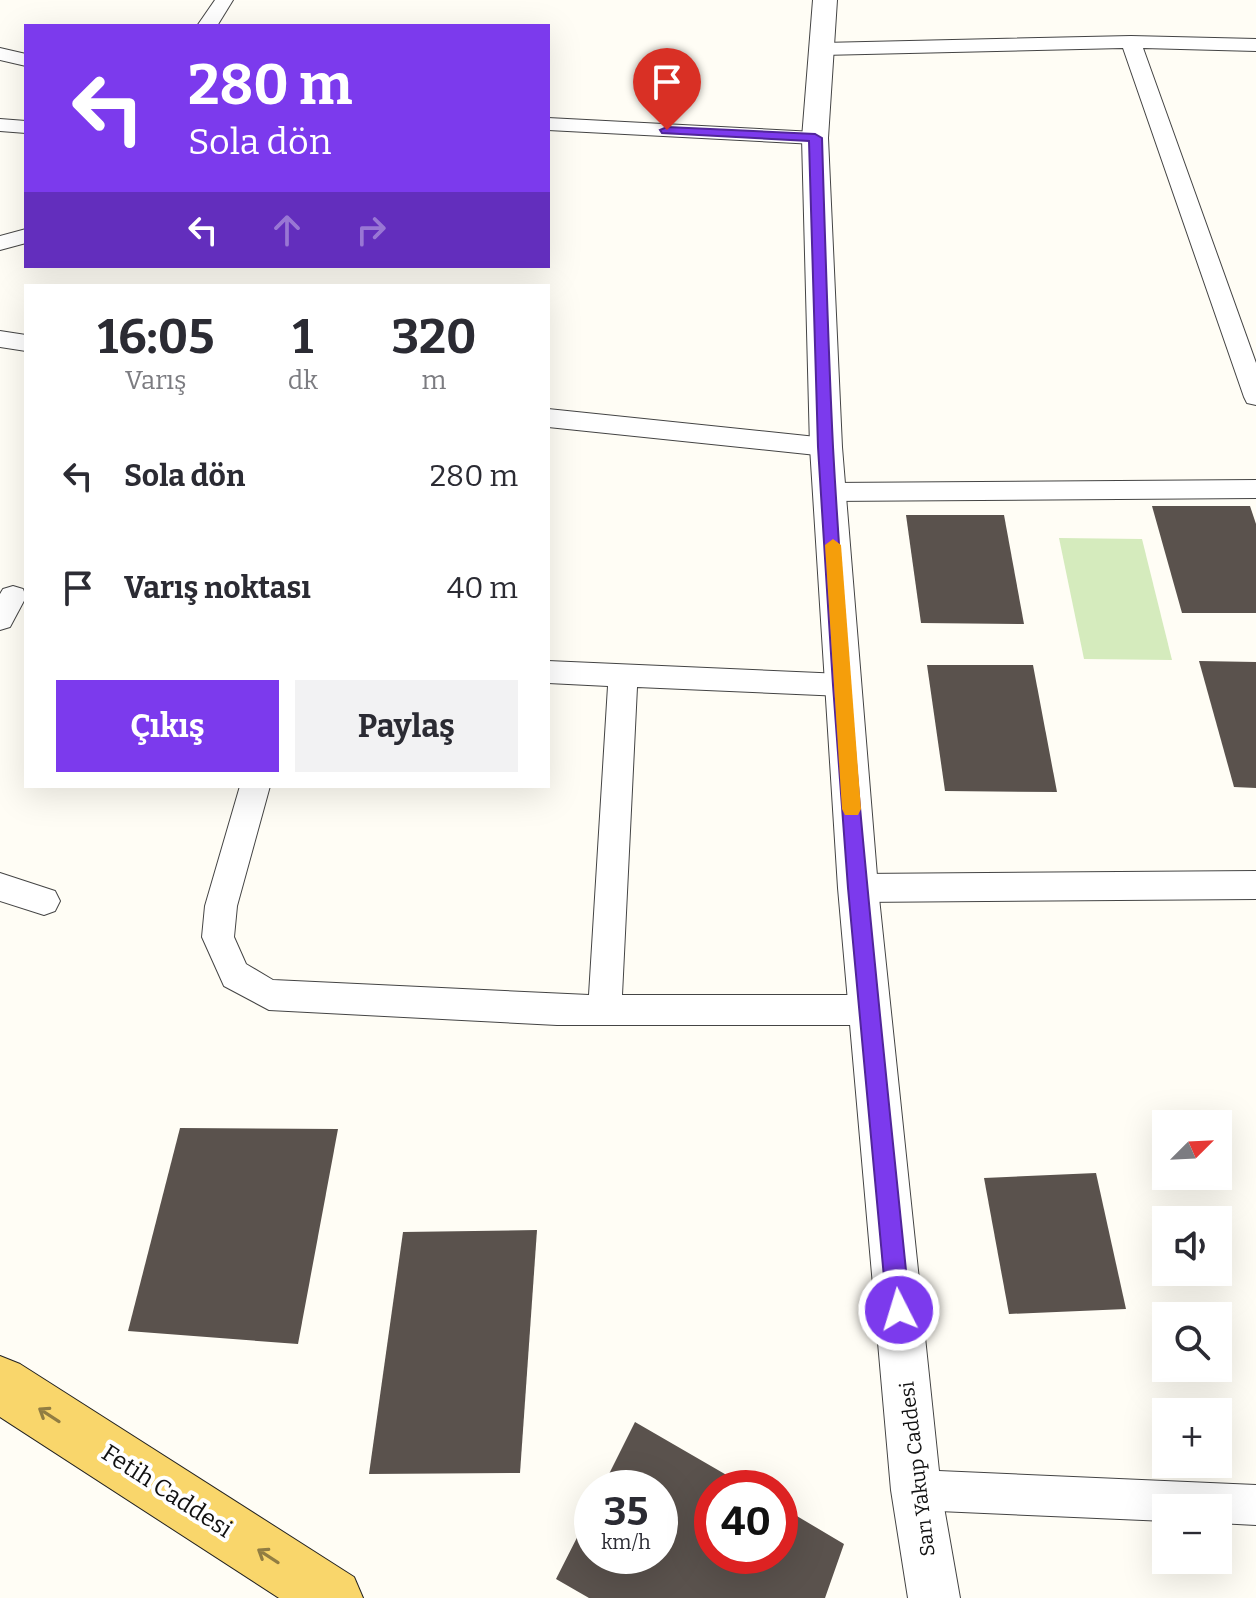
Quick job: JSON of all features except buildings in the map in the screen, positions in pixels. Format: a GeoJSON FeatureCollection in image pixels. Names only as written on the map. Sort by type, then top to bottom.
{"type":"FeatureCollection","features":[{"type":"Feature","properties":{"kind":"main road","name":"Fetih Caddesi"},"geometry":{"type":"LineString","coordinates":[[0,1384],[333,1598]]}},
{"type":"Feature","properties":{"kind":"street"},"geometry":{"type":"LineString","coordinates":[[208,24],[224,0]]}},
{"type":"Feature","properties":{"kind":"street","name":"Sarı Yakup Caddesi"},"geometry":{"type":"LineString","coordinates":[[825,0],[815,138],[826,447],[842,685],[858,888],[916,1490],[934,1598]]}},
{"type":"Feature","properties":{"kind":"street"},"geometry":{"type":"LineString","coordinates":[[1131,42],[1256,394]]}},
{"type":"Feature","properties":{"kind":"street"},"geometry":{"type":"LineString","coordinates":[[822,49],[1131,42],[1256,45]]}},
{"type":"Feature","properties":{"kind":"street"},"geometry":{"type":"LineString","coordinates":[[0,54],[24,60]]}},
{"type":"Feature","properties":{"kind":"street"},"geometry":{"type":"LineString","coordinates":[[550,124],[815,138]]}},
{"type":"Feature","properties":{"kind":"street"},"geometry":{"type":"LineString","coordinates":[[0,125],[24,127]]}},
{"type":"Feature","properties":{"kind":"street"},"geometry":{"type":"LineString","coordinates":[[0,243],[24,237]]}},
{"type":"Feature","properties":{"kind":"street"},"geometry":{"type":"LineString","coordinates":[[0,339],[24,343]]}},
{"type":"Feature","properties":{"kind":"street"},"geometry":{"type":"LineString","coordinates":[[550,418],[826,447]]}},
{"type":"Feature","properties":{"kind":"street"},"geometry":{"type":"LineString","coordinates":[[829,492],[1256,489]]}},
{"type":"Feature","properties":{"kind":"street"},"geometry":{"type":"LineString","coordinates":[[550,672],[842,685]]}},
{"type":"Feature","properties":{"kind":"street"},"geometry":{"type":"LineString","coordinates":[[605,1010],[623,675]]}},
{"type":"Feature","properties":{"kind":"street"},"geometry":{"type":"LineString","coordinates":[[254,788],[221,906],[218,937],[235,975],[269,995],[605,1010],[870,1010]]}},
{"type":"Feature","properties":{"kind":"street"},"geometry":{"type":"LineString","coordinates":[[858,888],[1256,885]]}},
{"type":"Feature","properties":{"kind":"street"},"geometry":{"type":"LineString","coordinates":[[0,887],[44,901]]}},
{"type":"Feature","properties":{"kind":"street"},"geometry":{"type":"LineString","coordinates":[[916,1490],[1256,1505]]}},
{"type":"Feature","properties":{"kind":"green space"},"geometry":{"type":"Polygon","coordinates":[[[1059,538],[1142,539],[1172,660],[1084,659],[1059,538]]]}},
{"type":"Feature","properties":{"kind":"slow traffic"},"geometry":{"type":"LineString","coordinates":[[833,545],[852,809]]}},
{"type":"Feature","properties":{"kind":"route"},"geometry":{"type":"LineString","coordinates":[[667,130],[815,138],[826,447],[842,685],[858,888],[899,1310]]}}]}
